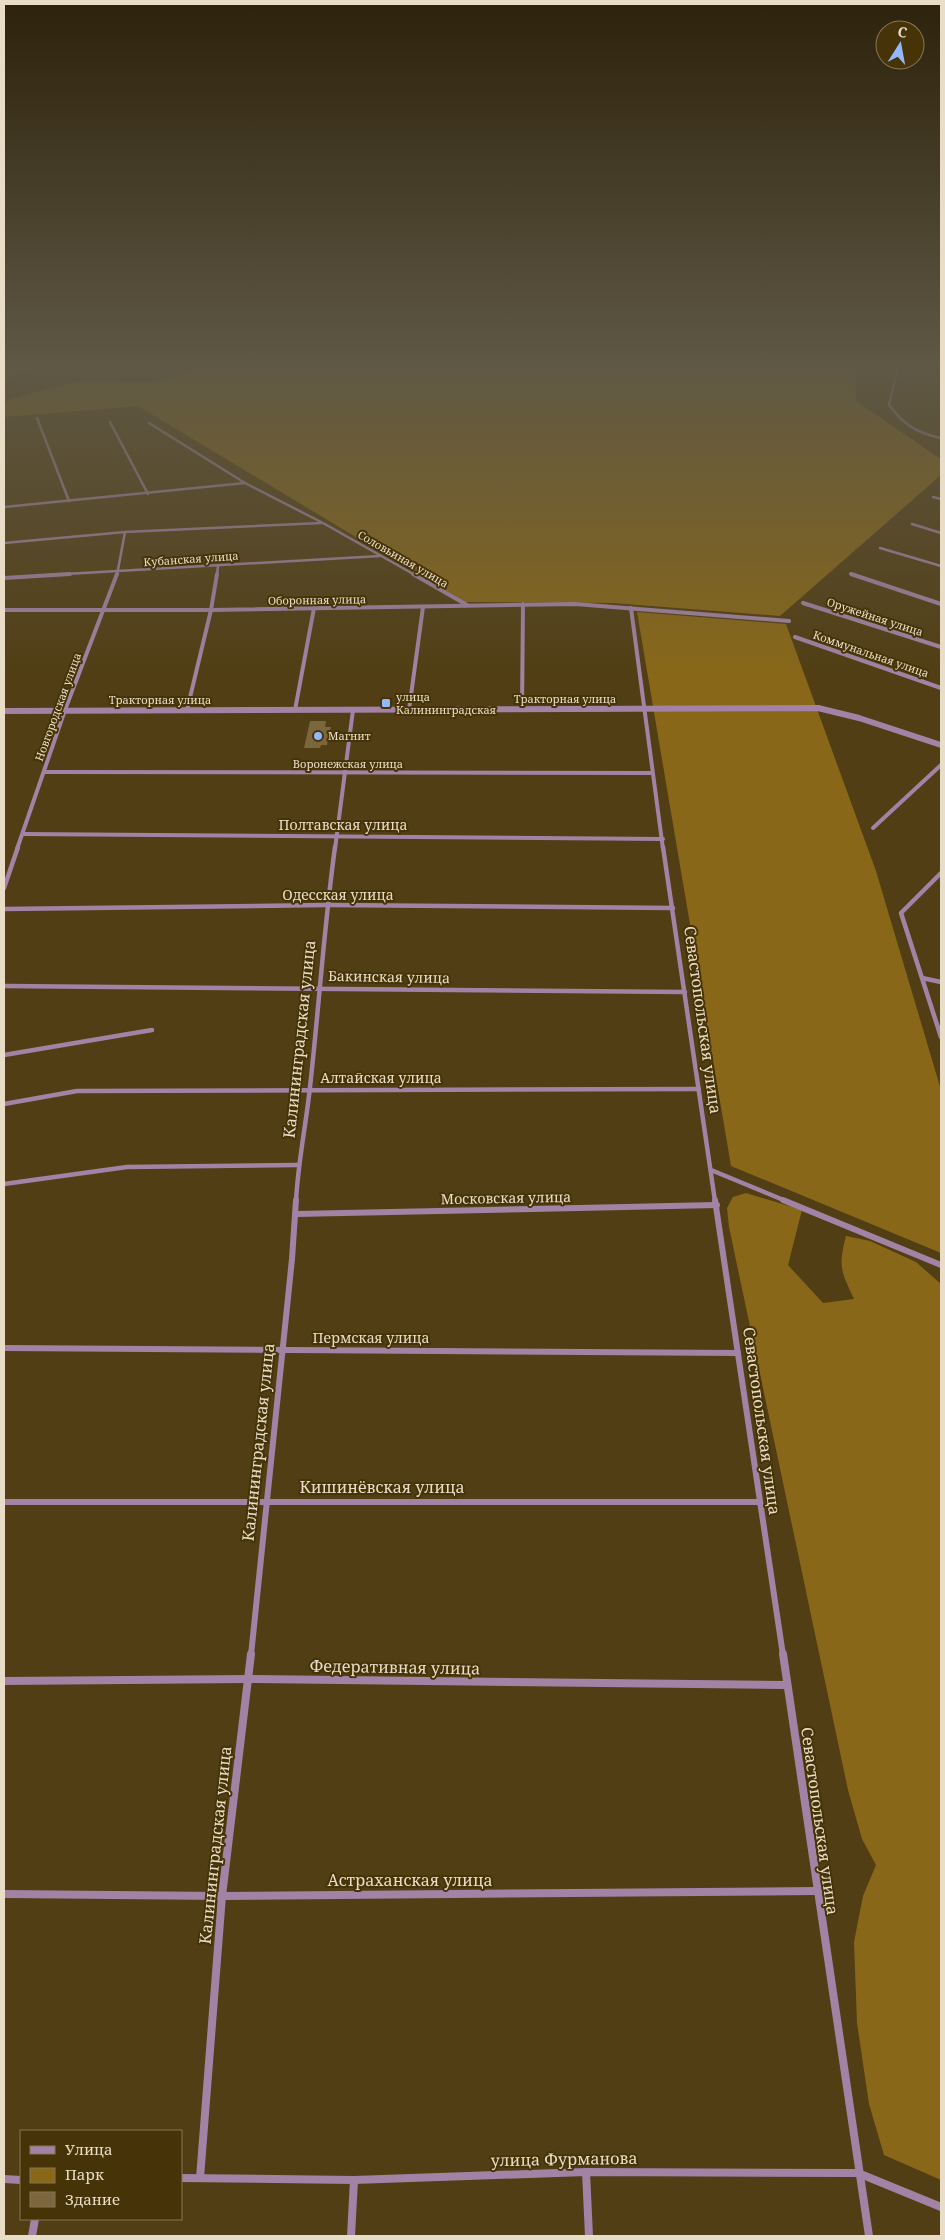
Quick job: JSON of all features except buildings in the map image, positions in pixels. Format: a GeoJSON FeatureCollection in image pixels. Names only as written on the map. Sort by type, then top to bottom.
{"type":"FeatureCollection","features":[{"type":"Feature","properties":{"kind":"street"},"geometry":{"type":"LineString","coordinates":[[56,468],[69,501]]}},
{"type":"Feature","properties":{"kind":"street"},"geometry":{"type":"LineString","coordinates":[[134,468],[148,494]]}},
{"type":"Feature","properties":{"kind":"street","name":"Соловьиная улица"},"geometry":{"type":"LineString","coordinates":[[220,468],[245,483],[323,523],[467,606]]}},
{"type":"Feature","properties":{"kind":"street"},"geometry":{"type":"LineString","coordinates":[[4,507],[245,483]]}},
{"type":"Feature","properties":{"kind":"street"},"geometry":{"type":"LineString","coordinates":[[933,497],[941,499]]}},
{"type":"Feature","properties":{"kind":"street"},"geometry":{"type":"LineString","coordinates":[[4,543],[125,532],[323,523]]}},
{"type":"Feature","properties":{"kind":"street"},"geometry":{"type":"LineString","coordinates":[[912,524],[941,532]]}},
{"type":"Feature","properties":{"kind":"street","name":"Новгородская улица"},"geometry":{"type":"LineString","coordinates":[[4,888],[65,710],[118,572],[125,532]]}},
{"type":"Feature","properties":{"kind":"street"},"geometry":{"type":"LineString","coordinates":[[880,548],[941,566]]}},
{"type":"Feature","properties":{"kind":"street","name":"Кубанская улица"},"geometry":{"type":"LineString","coordinates":[[4,578],[380,556]]}},
{"type":"Feature","properties":{"kind":"street"},"geometry":{"type":"LineString","coordinates":[[187,710],[211,610],[218,566]]}},
{"type":"Feature","properties":{"kind":"street"},"geometry":{"type":"LineString","coordinates":[[851,574],[941,604]]}},
{"type":"Feature","properties":{"kind":"street","name":"Оружейная улица"},"geometry":{"type":"LineString","coordinates":[[803,603],[941,647]]}},
{"type":"Feature","properties":{"kind":"street"},"geometry":{"type":"LineString","coordinates":[[522,710],[523,604]]}},
{"type":"Feature","properties":{"kind":"street","name":"Оборонная улица"},"geometry":{"type":"LineString","coordinates":[[5,610],[211,610],[576,604],[789,621]]}},
{"type":"Feature","properties":{"kind":"street"},"geometry":{"type":"LineString","coordinates":[[409,710],[423,607]]}},
{"type":"Feature","properties":{"kind":"street"},"geometry":{"type":"LineString","coordinates":[[295,710],[314,608]]}},
{"type":"Feature","properties":{"kind":"street","name":"Севастопольская улица"},"geometry":{"type":"LineString","coordinates":[[631,608],[652,772],[868,2236]]}},
{"type":"Feature","properties":{"kind":"street"},"geometry":{"type":"LineString","coordinates":[[4,617],[5,610]]}},
{"type":"Feature","properties":{"kind":"street","name":"Коммунальная улица"},"geometry":{"type":"LineString","coordinates":[[795,637],[941,688]]}},
{"type":"Feature","properties":{"kind":"street","name":"Тракторная улица"},"geometry":{"type":"LineString","coordinates":[[4,711],[818,708],[857,717],[941,745]]}},
{"type":"Feature","properties":{"kind":"street","name":"Калининградская улица"},"geometry":{"type":"LineString","coordinates":[[200,2178],[222,1896],[248,1679],[296,1214],[298,1165],[310,1089],[327,905],[353,710]]}},
{"type":"Feature","properties":{"kind":"street"},"geometry":{"type":"LineString","coordinates":[[873,828],[941,766]]}},
{"type":"Feature","properties":{"kind":"street","name":"Воронежская улица"},"geometry":{"type":"LineString","coordinates":[[44,772],[652,772]]}},
{"type":"Feature","properties":{"kind":"street","name":"Полтавская улица"},"geometry":{"type":"LineString","coordinates":[[23,834],[662,839]]}},
{"type":"Feature","properties":{"kind":"street"},"geometry":{"type":"LineString","coordinates":[[941,873],[900,913],[941,1037]]}},
{"type":"Feature","properties":{"kind":"street","name":"Одесская улица"},"geometry":{"type":"LineString","coordinates":[[4,909],[327,905],[673,908]]}},
{"type":"Feature","properties":{"kind":"street"},"geometry":{"type":"LineString","coordinates":[[922,978],[941,982]]}},
{"type":"Feature","properties":{"kind":"street","name":"Бакинская улица"},"geometry":{"type":"LineString","coordinates":[[4,986],[685,992]]}},
{"type":"Feature","properties":{"kind":"street"},"geometry":{"type":"LineString","coordinates":[[4,1056],[152,1030]]}},
{"type":"Feature","properties":{"kind":"street","name":"Алтайская улица"},"geometry":{"type":"LineString","coordinates":[[4,1104],[77,1091],[699,1088]]}},
{"type":"Feature","properties":{"kind":"street"},"geometry":{"type":"LineString","coordinates":[[4,1184],[127,1167],[298,1165]]}},
{"type":"Feature","properties":{"kind":"street"},"geometry":{"type":"LineString","coordinates":[[711,1170],[941,1266]]}},
{"type":"Feature","properties":{"kind":"street","name":"Московская улица"},"geometry":{"type":"LineString","coordinates":[[296,1214],[717,1205]]}},
{"type":"Feature","properties":{"kind":"street","name":"Пермская улица"},"geometry":{"type":"LineString","coordinates":[[4,1348],[738,1353]]}},
{"type":"Feature","properties":{"kind":"street","name":"Кишинёвская улица"},"geometry":{"type":"LineString","coordinates":[[4,1502],[760,1502]]}},
{"type":"Feature","properties":{"kind":"street","name":"Федеративная улица"},"geometry":{"type":"LineString","coordinates":[[4,1681],[248,1679],[786,1685]]}},
{"type":"Feature","properties":{"kind":"street","name":"Астраханская улица"},"geometry":{"type":"LineString","coordinates":[[4,1894],[222,1896],[816,1891]]}},
{"type":"Feature","properties":{"kind":"street"},"geometry":{"type":"LineString","coordinates":[[586,2172],[589,2236]]}},
{"type":"Feature","properties":{"kind":"street","name":"улица Фурманова"},"geometry":{"type":"LineString","coordinates":[[182,2178],[354,2180],[586,2172],[858,2173],[941,2207]]}},
{"type":"Feature","properties":{"kind":"street"},"geometry":{"type":"LineString","coordinates":[[4,2179],[20,2180]]}},
{"type":"Feature","properties":{"kind":"street"},"geometry":{"type":"LineString","coordinates":[[351,2236],[354,2180]]}},
{"type":"Feature","properties":{"kind":"street"},"geometry":{"type":"LineString","coordinates":[[32,2236],[35,2220]]}},
{"type":"Feature","properties":{"kind":"green space"},"geometry":{"type":"Polygon","coordinates":[[[240,468],[941,468],[941,475],[780,616],[613,603],[464,602],[240,468]]]}},
{"type":"Feature","properties":{"kind":"green space"},"geometry":{"type":"Polygon","coordinates":[[[637,612],[786,624],[876,871],[941,1090],[941,1253],[731,1166],[637,612]]]}},
{"type":"Feature","properties":{"kind":"green space"},"geometry":{"type":"Polygon","coordinates":[[[746,1193],[802,1210],[788,1265],[823,1303],[854,1299],[842,1269],[842,1255],[846,1236],[870,1241],[916,1262],[941,1284],[941,2180],[884,2155],[869,2104],[857,2023],[854,1942],[863,1896],[876,1865],[862,1839],[848,1790],[729,1227],[727,1208],[733,1197],[746,1193]]]}},
{"type":"Feature","properties":{"kind":"place","name":"улица Калининградская"},"geometry":{"type":"Point","coordinates":[386,703]}},
{"type":"Feature","properties":{"kind":"place","name":"Магнит"},"geometry":{"type":"Point","coordinates":[318,736]}}]}
